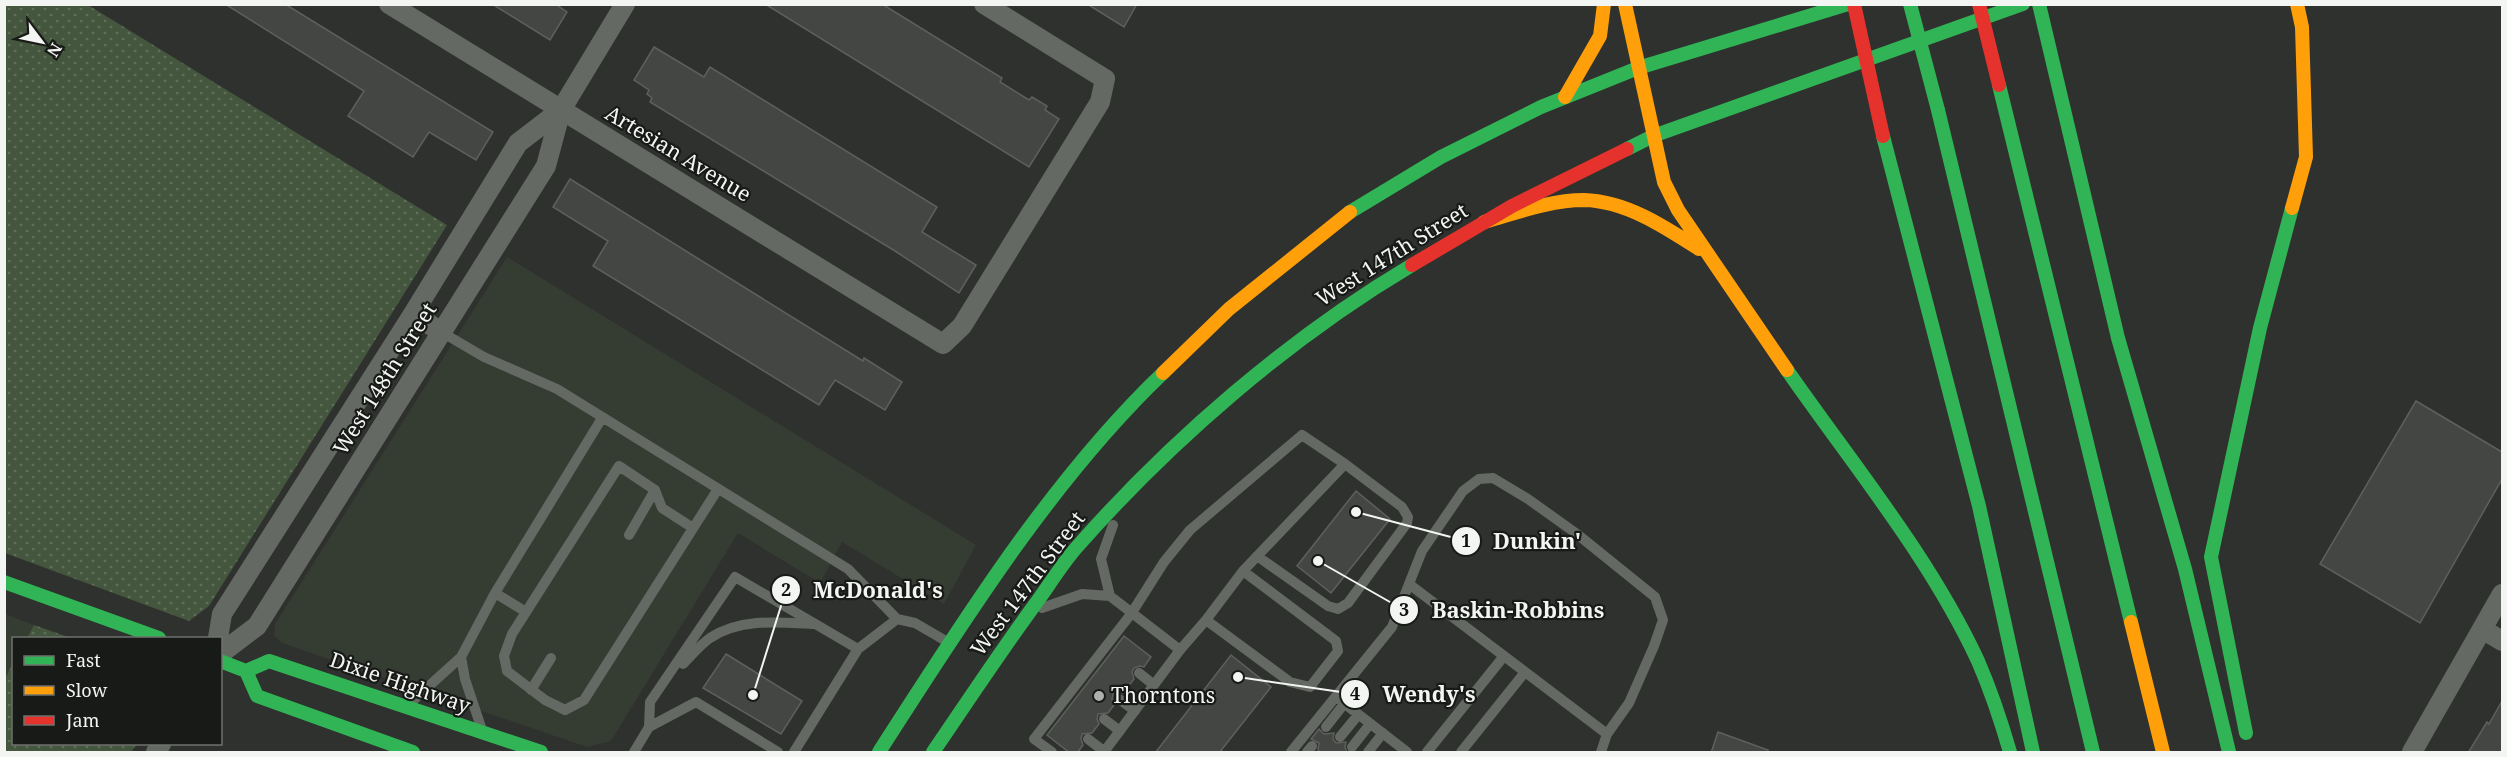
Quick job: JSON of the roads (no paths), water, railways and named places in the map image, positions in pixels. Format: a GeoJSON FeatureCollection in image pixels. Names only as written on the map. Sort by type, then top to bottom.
{"type":"FeatureCollection","features":[{"type":"Feature","properties":{"kind":"main road"},"geometry":{"type":"LineString","coordinates":[[1565,97],[1600,36],[1604,4]]}},
{"type":"Feature","properties":{"kind":"main road"},"geometry":{"type":"LineString","coordinates":[[1625,4],[1664,182],[1678,210],[1822,419],[1876,492],[1944,597],[1967,640],[1992,696],[2010,753]]}},
{"type":"Feature","properties":{"kind":"main road","name":"West 147th Street"},"geometry":{"type":"LineString","coordinates":[[879,753],[949,643],[1015,549],[1085,458],[1134,400],[1229,309],[1353,210],[1441,157],[1541,106],[1638,68],[1822,14],[1848,4]]}},
{"type":"Feature","properties":{"kind":"main road"},"geometry":{"type":"LineString","coordinates":[[1854,4],[1883,136],[1979,506],[2033,753]]}},
{"type":"Feature","properties":{"kind":"main road"},"geometry":{"type":"LineString","coordinates":[[1910,4],[1938,110],[2093,753]]}},
{"type":"Feature","properties":{"kind":"main road"},"geometry":{"type":"LineString","coordinates":[[1980,4],[2163,753]]}},
{"type":"Feature","properties":{"kind":"main road","name":"West 147th Street"},"geometry":{"type":"LineString","coordinates":[[933,753],[1028,613],[1076,549],[1122,500],[1200,424],[1269,365],[1360,296],[1484,222],[1653,136],[2023,4]]}},
{"type":"Feature","properties":{"kind":"main road"},"geometry":{"type":"LineString","coordinates":[[2039,4],[2118,338],[2185,569],[2229,753]]}},
{"type":"Feature","properties":{"kind":"main road"},"geometry":{"type":"LineString","coordinates":[[2248,741],[2211,557],[2260,328],[2306,157],[2302,27],[2297,4]]}},
{"type":"Feature","properties":{"kind":"main road"},"geometry":{"type":"LineString","coordinates":[[1484,222],[1572,201],[1596,201],[1638,214],[1709,255]]}},
{"type":"Feature","properties":{"kind":"main road"},"geometry":{"type":"LineString","coordinates":[[4,582],[154,637]]}},
{"type":"Feature","properties":{"kind":"main road","name":"Dixie Highway"},"geometry":{"type":"LineString","coordinates":[[246,671],[269,661],[541,753]]}},
{"type":"Feature","properties":{"kind":"main road"},"geometry":{"type":"LineString","coordinates":[[222,662],[246,671],[257,696],[413,753]]}},
{"type":"Feature","properties":{"kind":"street","name":"Artesian Avenue"},"geometry":{"type":"LineString","coordinates":[[388,4],[943,344],[962,326],[1094,112],[1100,102],[1105,79],[984,4]]}},
{"type":"Feature","properties":{"kind":"street","name":"West 148th Street"},"geometry":{"type":"LineString","coordinates":[[222,652],[257,626],[443,333],[546,166],[561,110],[625,4]]}},
{"type":"Feature","properties":{"kind":"street","name":"West 148th Street"},"geometry":{"type":"LineString","coordinates":[[218,637],[222,614],[413,314],[518,142],[561,110]]}},
{"type":"Feature","properties":{"kind":"street"},"geometry":{"type":"LineString","coordinates":[[413,314],[443,333]]}},
{"type":"Feature","properties":{"kind":"street"},"geometry":{"type":"LineString","coordinates":[[2412,753],[2502,594]]}},
{"type":"Feature","properties":{"kind":"street"},"geometry":{"type":"LineString","coordinates":[[2482,629],[2502,641]]}},
{"type":"Feature","properties":{"kind":"lane"},"geometry":{"type":"LineString","coordinates":[[443,333],[484,357],[557,389],[849,569],[897,619],[915,623],[949,643]]}},
{"type":"Feature","properties":{"kind":"lane"},"geometry":{"type":"LineString","coordinates":[[406,707],[461,657],[495,593],[602,418]]}},
{"type":"Feature","properties":{"kind":"lane"},"geometry":{"type":"LineString","coordinates":[[1052,753],[1034,740],[1057,716],[1108,650],[1164,562],[1190,530],[1302,435],[1402,507],[1408,517],[1407,523],[1348,603],[1338,609],[1328,606],[1257,556]]}},
{"type":"Feature","properties":{"kind":"lane"},"geometry":{"type":"LineString","coordinates":[[1088,739],[1105,752],[1180,650],[1206,620],[1243,570],[1346,465]]}},
{"type":"Feature","properties":{"kind":"lane"},"geometry":{"type":"LineString","coordinates":[[693,528],[662,508],[655,490],[619,466],[512,634],[504,656],[507,671],[531,690],[565,710],[584,700],[718,489]]}},
{"type":"Feature","properties":{"kind":"lane"},"geometry":{"type":"LineString","coordinates":[[1294,752],[1340,700],[1392,627],[1422,551],[1463,491],[1479,479],[1493,478],[1528,499],[1577,534],[1655,597],[1663,620],[1647,665],[1629,703],[1607,734],[1600,753]]}},
{"type":"Feature","properties":{"kind":"lane"},"geometry":{"type":"LineString","coordinates":[[629,535],[655,490]]}},
{"type":"Feature","properties":{"kind":"lane"},"geometry":{"type":"LineString","coordinates":[[1122,500],[1101,559],[1110,596],[1180,650]]}},
{"type":"Feature","properties":{"kind":"lane"},"geometry":{"type":"LineString","coordinates":[[1206,620],[1290,682],[1302,686],[1310,687],[1338,651],[1336,641],[1243,570]]}},
{"type":"Feature","properties":{"kind":"lane"},"geometry":{"type":"LineString","coordinates":[[634,753],[649,727],[650,702],[735,577],[858,649]]}},
{"type":"Feature","properties":{"kind":"lane"},"geometry":{"type":"LineString","coordinates":[[1409,584],[1607,734]]}},
{"type":"Feature","properties":{"kind":"lane"},"geometry":{"type":"LineString","coordinates":[[495,593],[526,612]]}},
{"type":"Feature","properties":{"kind":"lane"},"geometry":{"type":"LineString","coordinates":[[1028,613],[1082,594],[1110,596]]}},
{"type":"Feature","properties":{"kind":"lane"},"geometry":{"type":"LineString","coordinates":[[794,753],[858,649],[897,619]]}},
{"type":"Feature","properties":{"kind":"lane"},"geometry":{"type":"LineString","coordinates":[[667,680],[710,638],[741,625],[773,621],[816,624]]}},
{"type":"Feature","properties":{"kind":"lane"},"geometry":{"type":"LineString","coordinates":[[1427,753],[1504,656]]}},
{"type":"Feature","properties":{"kind":"lane"},"geometry":{"type":"LineString","coordinates":[[461,657],[465,679],[484,733]]}},
{"type":"Feature","properties":{"kind":"lane"},"geometry":{"type":"LineString","coordinates":[[531,690],[551,658]]}},
{"type":"Feature","properties":{"kind":"lane"},"geometry":{"type":"LineString","coordinates":[[1461,753],[1525,672]]}},
{"type":"Feature","properties":{"kind":"lane"},"geometry":{"type":"LineString","coordinates":[[1138,673],[1154,685]]}},
{"type":"Feature","properties":{"kind":"lane"},"geometry":{"type":"LineString","coordinates":[[1119,699],[1135,711]]}},
{"type":"Feature","properties":{"kind":"lane"},"geometry":{"type":"LineString","coordinates":[[1340,700],[1383,733],[1394,749],[1407,753]]}},
{"type":"Feature","properties":{"kind":"lane"},"geometry":{"type":"LineString","coordinates":[[1326,727],[1340,700]]}},
{"type":"Feature","properties":{"kind":"lane"},"geometry":{"type":"LineString","coordinates":[[649,727],[696,702],[778,753]]}},
{"type":"Feature","properties":{"kind":"lane"},"geometry":{"type":"LineString","coordinates":[[1340,737],[1358,714]]}},
{"type":"Feature","properties":{"kind":"lane"},"geometry":{"type":"LineString","coordinates":[[1104,718],[1120,731]]}},
{"type":"Feature","properties":{"kind":"lane"},"geometry":{"type":"LineString","coordinates":[[1352,747],[1370,724]]}},
{"type":"Feature","properties":{"kind":"lane"},"geometry":{"type":"LineString","coordinates":[[1368,753],[1383,733]]}},
{"type":"Feature","properties":{"kind":"place","name":"Dunkin'"},"geometry":{"type":"Point","coordinates":[1356,512]}},
{"type":"Feature","properties":{"kind":"place","name":"Baskin-Robbins"},"geometry":{"type":"Point","coordinates":[1318,561]}},
{"type":"Feature","properties":{"kind":"place","name":"Wendy's"},"geometry":{"type":"Point","coordinates":[1238,677]}},
{"type":"Feature","properties":{"kind":"place","name":"McDonald's"},"geometry":{"type":"Point","coordinates":[753,695]}},
{"type":"Feature","properties":{"kind":"place","name":"Thorntons"},"geometry":{"type":"Point","coordinates":[1099,696]}}]}
